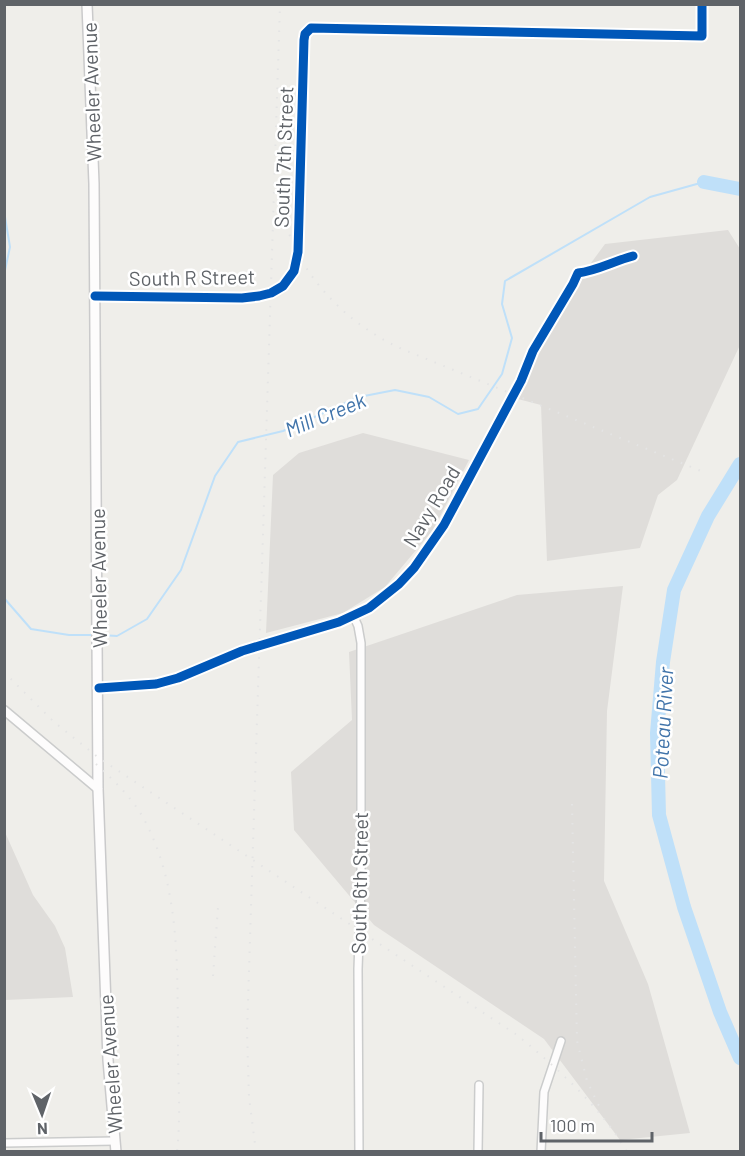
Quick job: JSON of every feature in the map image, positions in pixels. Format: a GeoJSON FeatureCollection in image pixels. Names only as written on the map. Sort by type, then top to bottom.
{"type":"FeatureCollection","features":[{"type":"Feature","properties":{"kind":"main road","name":"Wheeler Avenue"},"geometry":{"type":"LineString","coordinates":[[87,4],[94,184],[99,652],[98,789],[108,1060],[115,1146]]}},
{"type":"Feature","properties":{"kind":"street","name":"South 7th Street"},"geometry":{"type":"LineString","coordinates":[[287,282],[294,271],[298,252],[304,40],[308,31],[317,27],[702,36],[702,4]]}},
{"type":"Feature","properties":{"kind":"street","name":"Navy Road"},"geometry":{"type":"LineString","coordinates":[[99,688],[169,681],[242,651],[324,628],[369,608],[399,584],[437,538],[520,381],[533,351],[578,273],[633,256]]}},
{"type":"Feature","properties":{"kind":"street","name":"South R Street"},"geometry":{"type":"LineString","coordinates":[[94,296],[252,297],[278,290],[287,282]]}},
{"type":"Feature","properties":{"kind":"street","name":"South 6th Street"},"geometry":{"type":"LineString","coordinates":[[353,615],[358,626],[360,643],[359,1152]]}},
{"type":"Feature","properties":{"kind":"street"},"geometry":{"type":"LineString","coordinates":[[4,710],[98,789]]}},
{"type":"Feature","properties":{"kind":"street"},"geometry":{"type":"LineString","coordinates":[[541,1152],[544,1092],[561,1041]]}},
{"type":"Feature","properties":{"kind":"street"},"geometry":{"type":"LineString","coordinates":[[478,1152],[479,1085]]}},
{"type":"Feature","properties":{"kind":"street"},"geometry":{"type":"LineString","coordinates":[[8,1152],[6,1143],[115,1146]]}},
{"type":"Feature","properties":{"kind":"shaded area"},"geometry":{"type":"Polygon","coordinates":[[[728,230],[740,249],[740,345],[677,480],[658,495],[640,548],[547,561],[541,405],[514,398],[552,316],[605,244],[728,230]]]}},
{"type":"Feature","properties":{"kind":"shaded area"},"geometry":{"type":"Polygon","coordinates":[[[363,433],[469,460],[433,530],[385,587],[343,613],[266,633],[273,475],[299,453],[363,433]]]}},
{"type":"Feature","properties":{"kind":"shaded area"},"geometry":{"type":"Polygon","coordinates":[[[623,586],[607,711],[604,881],[648,984],[690,1133],[620,1140],[544,1039],[374,925],[294,830],[291,772],[352,720],[349,652],[517,595],[623,586]]]}},
{"type":"Feature","properties":{"kind":"shaded area"},"geometry":{"type":"Polygon","coordinates":[[[4,830],[33,895],[55,926],[65,948],[73,997],[5,1000],[4,830]]]}},
{"type":"Feature","properties":{"kind":"waterway","name":"Mill Creek"},"geometry":{"type":"LineString","coordinates":[[101,635],[117,636],[147,619],[181,570],[215,476],[238,442],[283,431],[359,397],[395,390],[429,397],[458,414],[478,409],[502,374],[512,338],[502,304],[505,281],[650,197],[704,182]]}},
{"type":"Feature","properties":{"kind":"waterway","name":"Mill Creek"},"geometry":{"type":"LineString","coordinates":[[704,182],[740,189]]}},
{"type":"Feature","properties":{"kind":"waterway","name":"Mill Creek"},"geometry":{"type":"LineString","coordinates":[[4,211],[10,247],[4,275]]}},
{"type":"Feature","properties":{"kind":"waterway","name":"Poteau River"},"geometry":{"type":"LineString","coordinates":[[740,464],[708,516],[674,590],[663,662],[657,733],[659,815],[684,907],[720,1012],[740,1058]]}},
{"type":"Feature","properties":{"kind":"waterway","name":"Mill Creek"},"geometry":{"type":"LineString","coordinates":[[4,598],[31,629],[69,635],[95,635]]}},
{"type":"Feature","properties":{"kind":"railway"},"geometry":{"type":"LineString","coordinates":[[256,1152],[249,1097],[247,1032],[280,4]]}},
{"type":"Feature","properties":{"kind":"railway"},"geometry":{"type":"LineString","coordinates":[[280,198],[285,223],[294,246],[307,269],[339,307],[380,338],[701,471]]}},
{"type":"Feature","properties":{"kind":"railway"},"geometry":{"type":"LineString","coordinates":[[4,672],[54,722],[99,758],[517,1035],[562,1074],[591,1104],[627,1152]]}},
{"type":"Feature","properties":{"kind":"railway"},"geometry":{"type":"LineString","coordinates":[[96,764],[136,806],[146,823],[166,876],[177,961],[179,1112],[177,1152]]}},
{"type":"Feature","properties":{"kind":"railway"},"geometry":{"type":"LineString","coordinates":[[572,804],[577,1041],[587,1081],[599,1106]]}},
{"type":"Feature","properties":{"kind":"railway"},"geometry":{"type":"LineString","coordinates":[[213,976],[218,907]]}},
{"type":"Feature","properties":{"kind":"cycle path"},"geometry":{"type":"LineString","coordinates":[[95,296],[242,298],[271,293],[283,286],[294,271],[298,252],[304,40],[305,34],[311,28],[702,36],[702,4]]}},
{"type":"Feature","properties":{"kind":"cycle path"},"geometry":{"type":"LineString","coordinates":[[99,688],[156,684],[178,678],[242,651],[339,622],[369,608],[399,584],[414,568],[444,525],[521,381],[533,351],[578,273],[633,256]]}}]}
